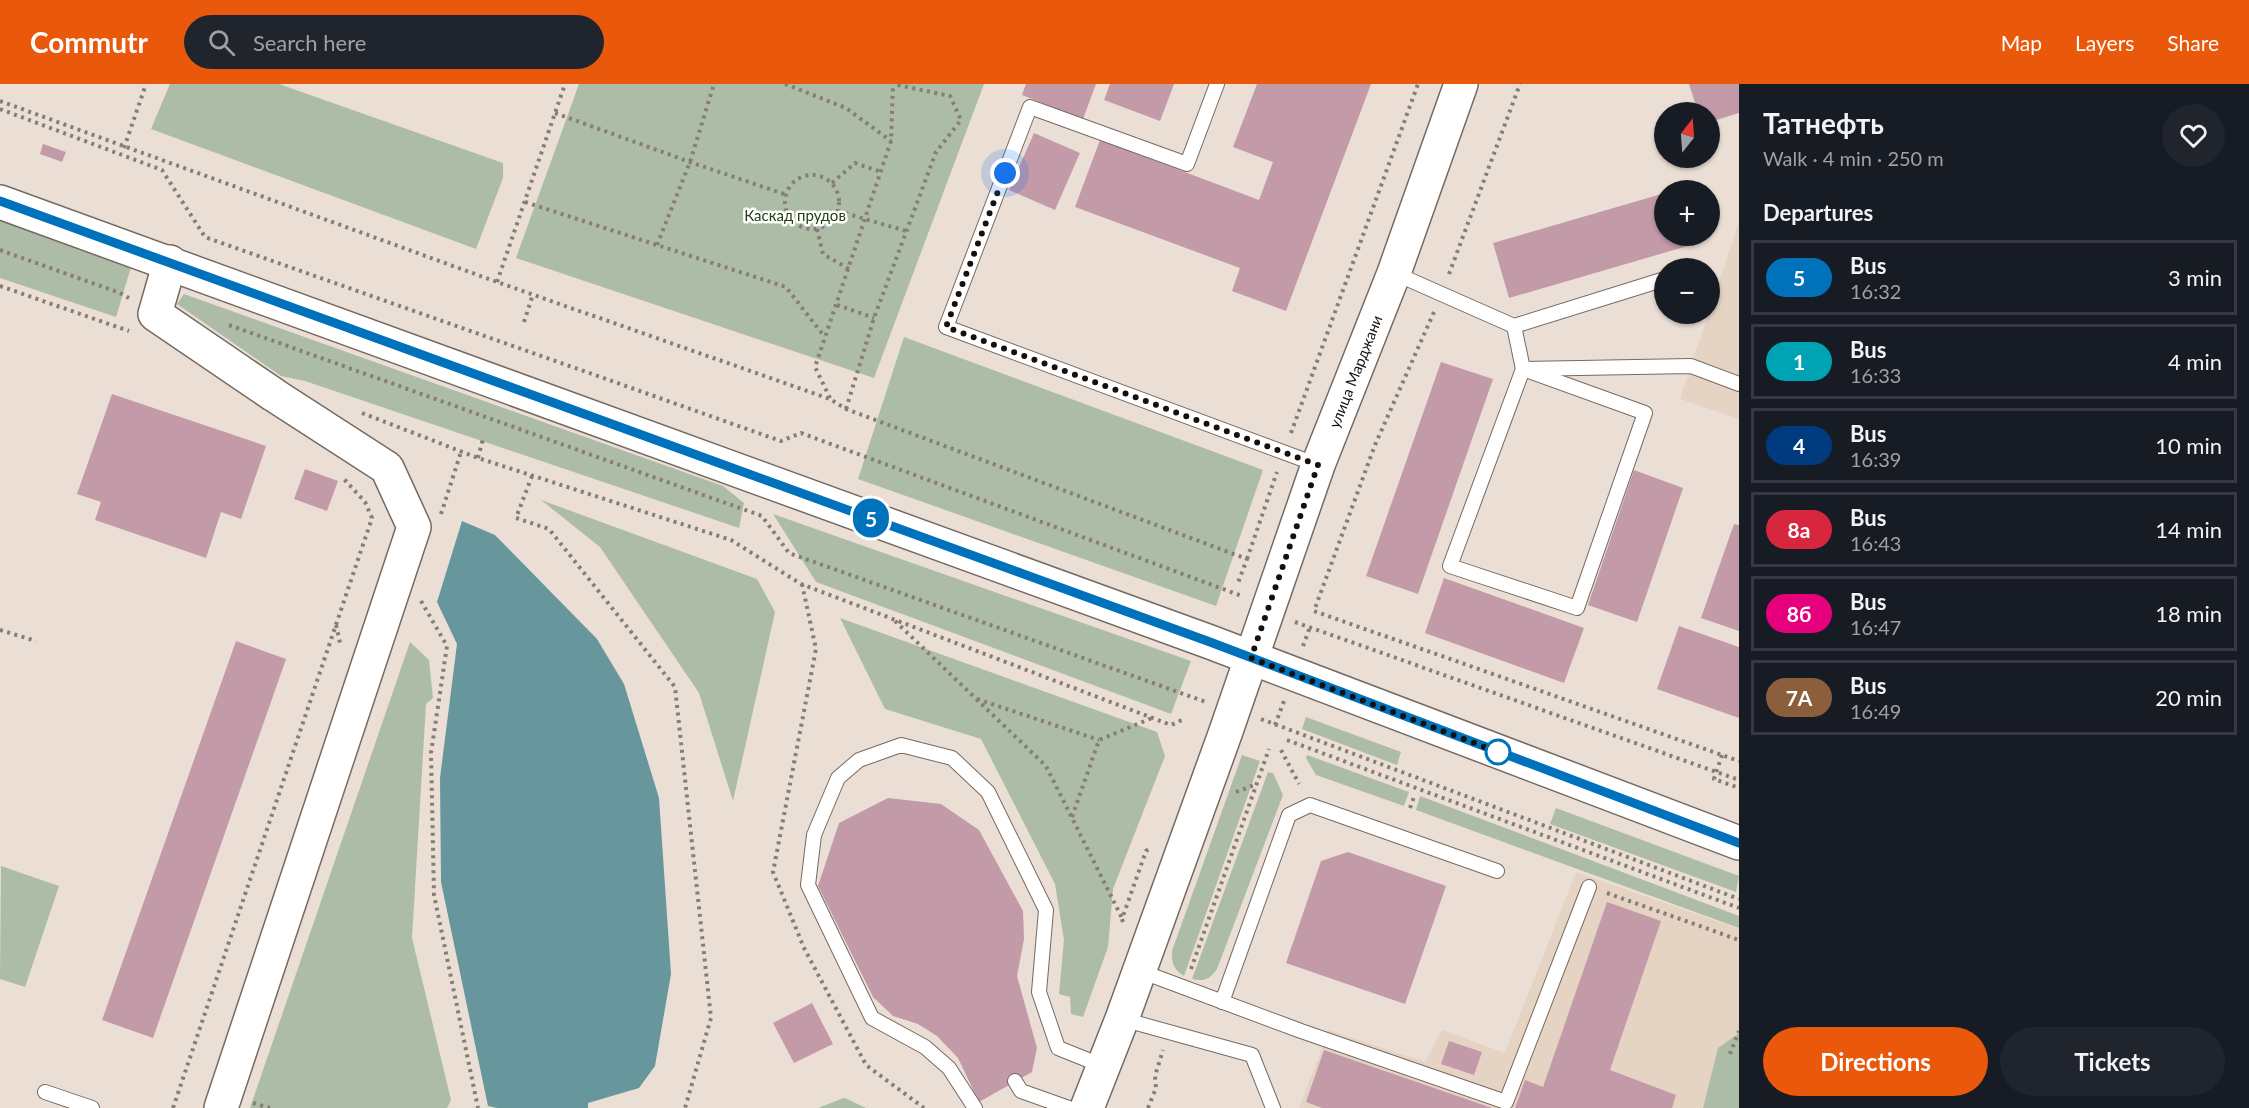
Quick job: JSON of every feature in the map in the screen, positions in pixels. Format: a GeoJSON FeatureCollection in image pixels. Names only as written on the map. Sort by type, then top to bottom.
{"type":"FeatureCollection","features":[{"type":"Feature","properties":{"kind":"street","name":"улица Марджани"},"geometry":{"type":"LineString","coordinates":[[1087,1108],[1122,1019],[1318,465],[1394,273],[1461,84]]}},
{"type":"Feature","properties":{"kind":"street"},"geometry":{"type":"LineString","coordinates":[[0,202],[170,262],[1251,658],[1739,843]]}},
{"type":"Feature","properties":{"kind":"street"},"geometry":{"type":"LineString","coordinates":[[170,262],[144,323],[274,395],[387,468],[414,527],[221,1108]]}},
{"type":"Feature","properties":{"kind":"lane"},"geometry":{"type":"LineString","coordinates":[[1217,84],[1187,164],[1030,107],[946,327],[1318,465]]}},
{"type":"Feature","properties":{"kind":"lane"},"geometry":{"type":"LineString","coordinates":[[1394,273],[1514,326],[1654,282]]}},
{"type":"Feature","properties":{"kind":"lane"},"geometry":{"type":"LineString","coordinates":[[1514,326],[1523,369],[1450,566],[1577,608],[1645,413],[1523,369]]}},
{"type":"Feature","properties":{"kind":"lane"},"geometry":{"type":"LineString","coordinates":[[1523,369],[1691,366],[1739,384]]}},
{"type":"Feature","properties":{"kind":"lane"},"geometry":{"type":"LineString","coordinates":[[975,1108],[949,1068],[925,1047],[872,1018],[808,885],[814,835],[838,778],[859,760],[901,745],[952,758],[988,792],[1046,910],[1039,992],[1058,1048],[1102,1066]]}},
{"type":"Feature","properties":{"kind":"lane"},"geometry":{"type":"LineString","coordinates":[[1222,1002],[1289,814],[1310,805],[1497,871]]}},
{"type":"Feature","properties":{"kind":"lane"},"geometry":{"type":"LineString","coordinates":[[1139,971],[1506,1102],[1589,887]]}},
{"type":"Feature","properties":{"kind":"lane"},"geometry":{"type":"LineString","coordinates":[[1122,1019],[1252,1055],[1273,1108]]}},
{"type":"Feature","properties":{"kind":"lane"},"geometry":{"type":"LineString","coordinates":[[1015,1081],[1021,1090],[1069,1108]]}},
{"type":"Feature","properties":{"kind":"lane"},"geometry":{"type":"LineString","coordinates":[[45,1092],[93,1108]]}},
{"type":"Feature","properties":{"kind":"path"},"geometry":{"type":"LineString","coordinates":[[124,148],[146,84]]}},
{"type":"Feature","properties":{"kind":"path"},"geometry":{"type":"LineString","coordinates":[[497,282],[566,84]]}},
{"type":"Feature","properties":{"kind":"path"},"geometry":{"type":"LineString","coordinates":[[657,245],[690,162],[714,84]]}},
{"type":"Feature","properties":{"kind":"path"},"geometry":{"type":"LineString","coordinates":[[784,84],[846,108],[891,141]]}},
{"type":"Feature","properties":{"kind":"path"},"geometry":{"type":"LineString","coordinates":[[830,399],[815,367],[891,141],[892,84],[950,96],[961,120],[936,152],[874,318],[846,409]]}},
{"type":"Feature","properties":{"kind":"path"},"geometry":{"type":"LineString","coordinates":[[1238,583],[1418,84]]}},
{"type":"Feature","properties":{"kind":"path"},"geometry":{"type":"LineString","coordinates":[[1520,84],[1441,295],[1375,445],[1314,611],[1739,761]]}},
{"type":"Feature","properties":{"kind":"path"},"geometry":{"type":"LineString","coordinates":[[0,101],[497,282],[830,399],[846,409],[1247,559]]}},
{"type":"Feature","properties":{"kind":"path"},"geometry":{"type":"LineString","coordinates":[[0,109],[162,170],[205,237],[781,441],[801,433],[1242,596]]}},
{"type":"Feature","properties":{"kind":"path"},"geometry":{"type":"LineString","coordinates":[[555,113],[784,194]]}},
{"type":"Feature","properties":{"kind":"path"},"geometry":{"type":"LineString","coordinates":[[832,183],[855,163],[881,171]]}},
{"type":"Feature","properties":{"kind":"path"},"geometry":{"type":"LineString","coordinates":[[815,174],[832,183],[839,196],[838,211],[830,223],[817,229],[798,226],[786,213],[784,194],[796,178],[815,174]]}},
{"type":"Feature","properties":{"kind":"path"},"geometry":{"type":"LineString","coordinates":[[525,202],[786,286],[824,336]]}},
{"type":"Feature","properties":{"kind":"path"},"geometry":{"type":"LineString","coordinates":[[838,211],[906,231]]}},
{"type":"Feature","properties":{"kind":"path"},"geometry":{"type":"LineString","coordinates":[[817,229],[823,254],[849,269]]}},
{"type":"Feature","properties":{"kind":"path"},"geometry":{"type":"LineString","coordinates":[[0,250],[120,293],[144,323]]}},
{"type":"Feature","properties":{"kind":"path"},"geometry":{"type":"LineString","coordinates":[[0,286],[144,323]]}},
{"type":"Feature","properties":{"kind":"path"},"geometry":{"type":"LineString","coordinates":[[524,322],[533,294]]}},
{"type":"Feature","properties":{"kind":"path"},"geometry":{"type":"LineString","coordinates":[[837,305],[874,318]]}},
{"type":"Feature","properties":{"kind":"path"},"geometry":{"type":"LineString","coordinates":[[223,323],[762,516],[789,552],[1206,702]]}},
{"type":"Feature","properties":{"kind":"path"},"geometry":{"type":"LineString","coordinates":[[361,412],[460,452],[731,540],[801,584],[1152,718],[1171,725],[1184,719]]}},
{"type":"Feature","properties":{"kind":"path"},"geometry":{"type":"LineString","coordinates":[[478,458],[483,439]]}},
{"type":"Feature","properties":{"kind":"path"},"geometry":{"type":"LineString","coordinates":[[440,517],[460,452]]}},
{"type":"Feature","properties":{"kind":"path"},"geometry":{"type":"LineString","coordinates":[[173,1108],[372,518],[365,502],[338,474]]}},
{"type":"Feature","properties":{"kind":"path"},"geometry":{"type":"LineString","coordinates":[[532,476],[516,518],[549,529],[675,687],[711,1018],[685,1108]]}},
{"type":"Feature","properties":{"kind":"path"},"geometry":{"type":"LineString","coordinates":[[416,593],[447,646],[431,753],[434,895],[478,1108]]}},
{"type":"Feature","properties":{"kind":"path"},"geometry":{"type":"LineString","coordinates":[[894,619],[1046,766],[1122,919]]}},
{"type":"Feature","properties":{"kind":"path"},"geometry":{"type":"LineString","coordinates":[[1310,627],[1739,780]]}},
{"type":"Feature","properties":{"kind":"path"},"geometry":{"type":"LineString","coordinates":[[0,630],[36,641]]}},
{"type":"Feature","properties":{"kind":"path"},"geometry":{"type":"LineString","coordinates":[[975,698],[1099,740],[1152,718]]}},
{"type":"Feature","properties":{"kind":"path"},"geometry":{"type":"LineString","coordinates":[[1260,719],[1739,898]]}},
{"type":"Feature","properties":{"kind":"path"},"geometry":{"type":"LineString","coordinates":[[1072,818],[1099,740]]}},
{"type":"Feature","properties":{"kind":"path"},"geometry":{"type":"LineString","coordinates":[[1287,740],[1739,908]]}},
{"type":"Feature","properties":{"kind":"path"},"geometry":{"type":"LineString","coordinates":[[1185,988],[1269,749]]}},
{"type":"Feature","properties":{"kind":"path"},"geometry":{"type":"LineString","coordinates":[[1281,750],[1299,784]]}},
{"type":"Feature","properties":{"kind":"path"},"geometry":{"type":"LineString","coordinates":[[1722,755],[1714,779],[1739,788]]}},
{"type":"Feature","properties":{"kind":"path"},"geometry":{"type":"LineString","coordinates":[[1231,794],[1257,784]]}},
{"type":"Feature","properties":{"kind":"path"},"geometry":{"type":"LineString","coordinates":[[1410,808],[1414,794]]}},
{"type":"Feature","properties":{"kind":"path"},"geometry":{"type":"LineString","coordinates":[[1589,887],[1739,940]]}},
{"type":"Feature","properties":{"kind":"path"},"geometry":{"type":"LineString","coordinates":[[1730,1054],[1737,1042],[1739,1030]]}},
{"type":"Feature","properties":{"kind":"path"},"geometry":{"type":"LineString","coordinates":[[1148,1108],[1156,1088],[1155,1076],[1169,1032]]}},
{"type":"Feature","properties":{"kind":"shaded area"},"geometry":{"type":"Polygon","coordinates":[[[1739,222],[1739,419],[1680,399],[1705,324],[1720,324],[1720,279],[1739,222]]]}},
{"type":"Feature","properties":{"kind":"shaded area"},"geometry":{"type":"Polygon","coordinates":[[[1576,872],[1739,929],[1739,1108],[1299,1108],[1329,1030],[1425,1062],[1442,1030],[1505,1053],[1576,872]]]}},
{"type":"Feature","properties":{"kind":"green space"},"geometry":{"type":"Polygon","coordinates":[[[170,84],[279,84],[503,163],[503,178],[476,249],[151,129],[170,84]]]}},
{"type":"Feature","properties":{"kind":"green space","name":"Каскад прудов"},"geometry":{"type":"Polygon","coordinates":[[[579,84],[984,84],[874,378],[516,258],[579,84]]]}},
{"type":"Feature","properties":{"kind":"green space"},"geometry":{"type":"Polygon","coordinates":[[[0,220],[131,267],[116,317],[0,278],[0,220]]]}},
{"type":"Feature","properties":{"kind":"green space"},"geometry":{"type":"Polygon","coordinates":[[[184,294],[723,486],[744,503],[739,528],[305,381],[281,376],[177,304],[184,294]]]}},
{"type":"Feature","properties":{"kind":"green space"},"geometry":{"type":"Polygon","coordinates":[[[904,337],[1263,470],[1216,606],[858,479],[904,337]]]}},
{"type":"Feature","properties":{"kind":"green space"},"geometry":{"type":"Polygon","coordinates":[[[541,500],[757,579],[775,612],[733,801],[699,693],[600,547],[541,500]]]}},
{"type":"Feature","properties":{"kind":"green space"},"geometry":{"type":"Polygon","coordinates":[[[773,514],[1191,661],[1171,714],[816,582],[773,514]]]}},
{"type":"Feature","properties":{"kind":"green space"},"geometry":{"type":"Polygon","coordinates":[[[840,618],[1157,732],[1165,756],[1113,889],[1108,947],[1083,1017],[1071,1014],[1070,997],[1059,994],[1064,940],[1055,884],[981,739],[885,709],[840,618]]]}},
{"type":"Feature","properties":{"kind":"green space"},"geometry":{"type":"Polygon","coordinates":[[[410,642],[429,660],[433,698],[426,704],[412,938],[451,1100],[447,1108],[250,1108],[410,642]]]}},
{"type":"Feature","properties":{"kind":"green space"},"geometry":{"type":"Polygon","coordinates":[[[1306,717],[1401,752],[1397,765],[1302,729],[1306,717]]]}},
{"type":"Feature","properties":{"kind":"green space"},"geometry":{"type":"Polygon","coordinates":[[[1242,755],[1260,761],[1184,976],[1174,966],[1172,951],[1242,755]]]}},
{"type":"Feature","properties":{"kind":"green space"},"geometry":{"type":"Polygon","coordinates":[[[1307,755],[1409,792],[1404,806],[1316,775],[1306,758],[1307,755]]]}},
{"type":"Feature","properties":{"kind":"green space"},"geometry":{"type":"Polygon","coordinates":[[[1268,772],[1273,773],[1283,795],[1217,969],[1206,979],[1192,979],[1268,772]]]}},
{"type":"Feature","properties":{"kind":"green space"},"geometry":{"type":"Polygon","coordinates":[[[1420,796],[1739,916],[1739,928],[1416,810],[1420,796]]]}},
{"type":"Feature","properties":{"kind":"green space"},"geometry":{"type":"Polygon","coordinates":[[[1556,808],[1739,876],[1736,892],[1550,824],[1556,808]]]}},
{"type":"Feature","properties":{"kind":"green space"},"geometry":{"type":"Polygon","coordinates":[[[1,866],[59,886],[25,987],[0,979],[1,866]]]}},
{"type":"Feature","properties":{"kind":"green space"},"geometry":{"type":"Polygon","coordinates":[[[1739,1033],[1739,1108],[1703,1108],[1718,1048],[1739,1033]]]}},
{"type":"Feature","properties":{"kind":"green space"},"geometry":{"type":"Polygon","coordinates":[[[844,1098],[866,1108],[818,1108],[844,1098]]]}},
{"type":"Feature","properties":{"kind":"water"},"geometry":{"type":"Polygon","coordinates":[[[462,521],[495,535],[597,639],[624,684],[659,798],[671,974],[655,1066],[639,1088],[588,1103],[588,1108],[497,1108],[488,1106],[441,882],[440,778],[457,644],[437,602],[462,521]]]}},
{"type":"Feature","properties":{"kind":"building"},"geometry":{"type":"Polygon","coordinates":[[[1026,84],[1096,84],[1083,119],[1022,95],[1026,84]]]}},
{"type":"Feature","properties":{"kind":"building"},"geometry":{"type":"Polygon","coordinates":[[[1110,84],[1174,84],[1160,121],[1104,100],[1110,84]]]}},
{"type":"Feature","properties":{"kind":"building"},"geometry":{"type":"Polygon","coordinates":[[[1257,84],[1371,84],[1286,311],[1232,291],[1240,268],[1075,207],[1100,140],[1259,200],[1273,162],[1233,147],[1257,84]]]}},
{"type":"Feature","properties":{"kind":"building"},"geometry":{"type":"Polygon","coordinates":[[[1689,84],[1739,84],[1739,113],[1720,119],[1720,102],[1695,102],[1689,84]]]}},
{"type":"Feature","properties":{"kind":"building"},"geometry":{"type":"Polygon","coordinates":[[[1034,133],[1080,153],[1055,210],[1009,190],[1034,133]]]}},
{"type":"Feature","properties":{"kind":"building"},"geometry":{"type":"Polygon","coordinates":[[[43,144],[66,152],[62,162],[40,154],[43,144]]]}},
{"type":"Feature","properties":{"kind":"building"},"geometry":{"type":"Polygon","coordinates":[[[1654,196],[1654,246],[1688,246],[1509,298],[1493,243],[1654,196]]]}},
{"type":"Feature","properties":{"kind":"building"},"geometry":{"type":"Polygon","coordinates":[[[1441,362],[1493,379],[1418,594],[1366,576],[1441,362]]]}},
{"type":"Feature","properties":{"kind":"building"},"geometry":{"type":"Polygon","coordinates":[[[112,394],[266,446],[241,519],[221,512],[206,558],[95,520],[101,502],[77,494],[112,394]]]}},
{"type":"Feature","properties":{"kind":"building"},"geometry":{"type":"Polygon","coordinates":[[[305,469],[338,481],[327,511],[294,499],[305,469]]]}},
{"type":"Feature","properties":{"kind":"building"},"geometry":{"type":"Polygon","coordinates":[[[1634,470],[1683,488],[1637,622],[1588,605],[1634,470]]]}},
{"type":"Feature","properties":{"kind":"building"},"geometry":{"type":"Polygon","coordinates":[[[1734,524],[1739,525],[1739,631],[1701,618],[1734,524]]]}},
{"type":"Feature","properties":{"kind":"building"},"geometry":{"type":"Polygon","coordinates":[[[1444,578],[1584,628],[1564,683],[1425,633],[1444,578]]]}},
{"type":"Feature","properties":{"kind":"building"},"geometry":{"type":"Polygon","coordinates":[[[1679,626],[1739,647],[1739,718],[1657,689],[1679,626]]]}},
{"type":"Feature","properties":{"kind":"building"},"geometry":{"type":"Polygon","coordinates":[[[236,641],[286,659],[153,1038],[102,1020],[236,641]]]}},
{"type":"Feature","properties":{"kind":"building"},"geometry":{"type":"Polygon","coordinates":[[[888,798],[941,804],[979,830],[1023,911],[1024,939],[1017,976],[1037,1048],[1032,1072],[979,1102],[958,1058],[937,1036],[918,1024],[893,1016],[873,997],[818,886],[839,823],[888,798]]]}},
{"type":"Feature","properties":{"kind":"building"},"geometry":{"type":"Polygon","coordinates":[[[1348,852],[1446,886],[1405,1004],[1286,963],[1321,861],[1348,852]]]}},
{"type":"Feature","properties":{"kind":"building"},"geometry":{"type":"Polygon","coordinates":[[[1607,902],[1661,921],[1610,1070],[1676,1095],[1672,1108],[1515,1108],[1525,1080],[1543,1087],[1607,902]]]}},
{"type":"Feature","properties":{"kind":"building"},"geometry":{"type":"Polygon","coordinates":[[[812,1003],[833,1044],[794,1063],[773,1023],[812,1003]]]}},
{"type":"Feature","properties":{"kind":"building"},"geometry":{"type":"Polygon","coordinates":[[[1449,1041],[1482,1052],[1474,1075],[1441,1064],[1449,1041]]]}},
{"type":"Feature","properties":{"kind":"building"},"geometry":{"type":"Polygon","coordinates":[[[1324,1050],[1492,1108],[1322,1108],[1306,1102],[1324,1050]]]}},
{"type":"Feature","properties":{"kind":"bus line","name":"5"},"geometry":{"type":"LineString","coordinates":[[0,201],[1210,642],[1739,843]]}},
{"type":"Feature","properties":{"kind":"route"},"geometry":{"type":"LineString","coordinates":[[1005,173],[946,327],[1318,465],[1251,658],[1498,752]]}}]}
